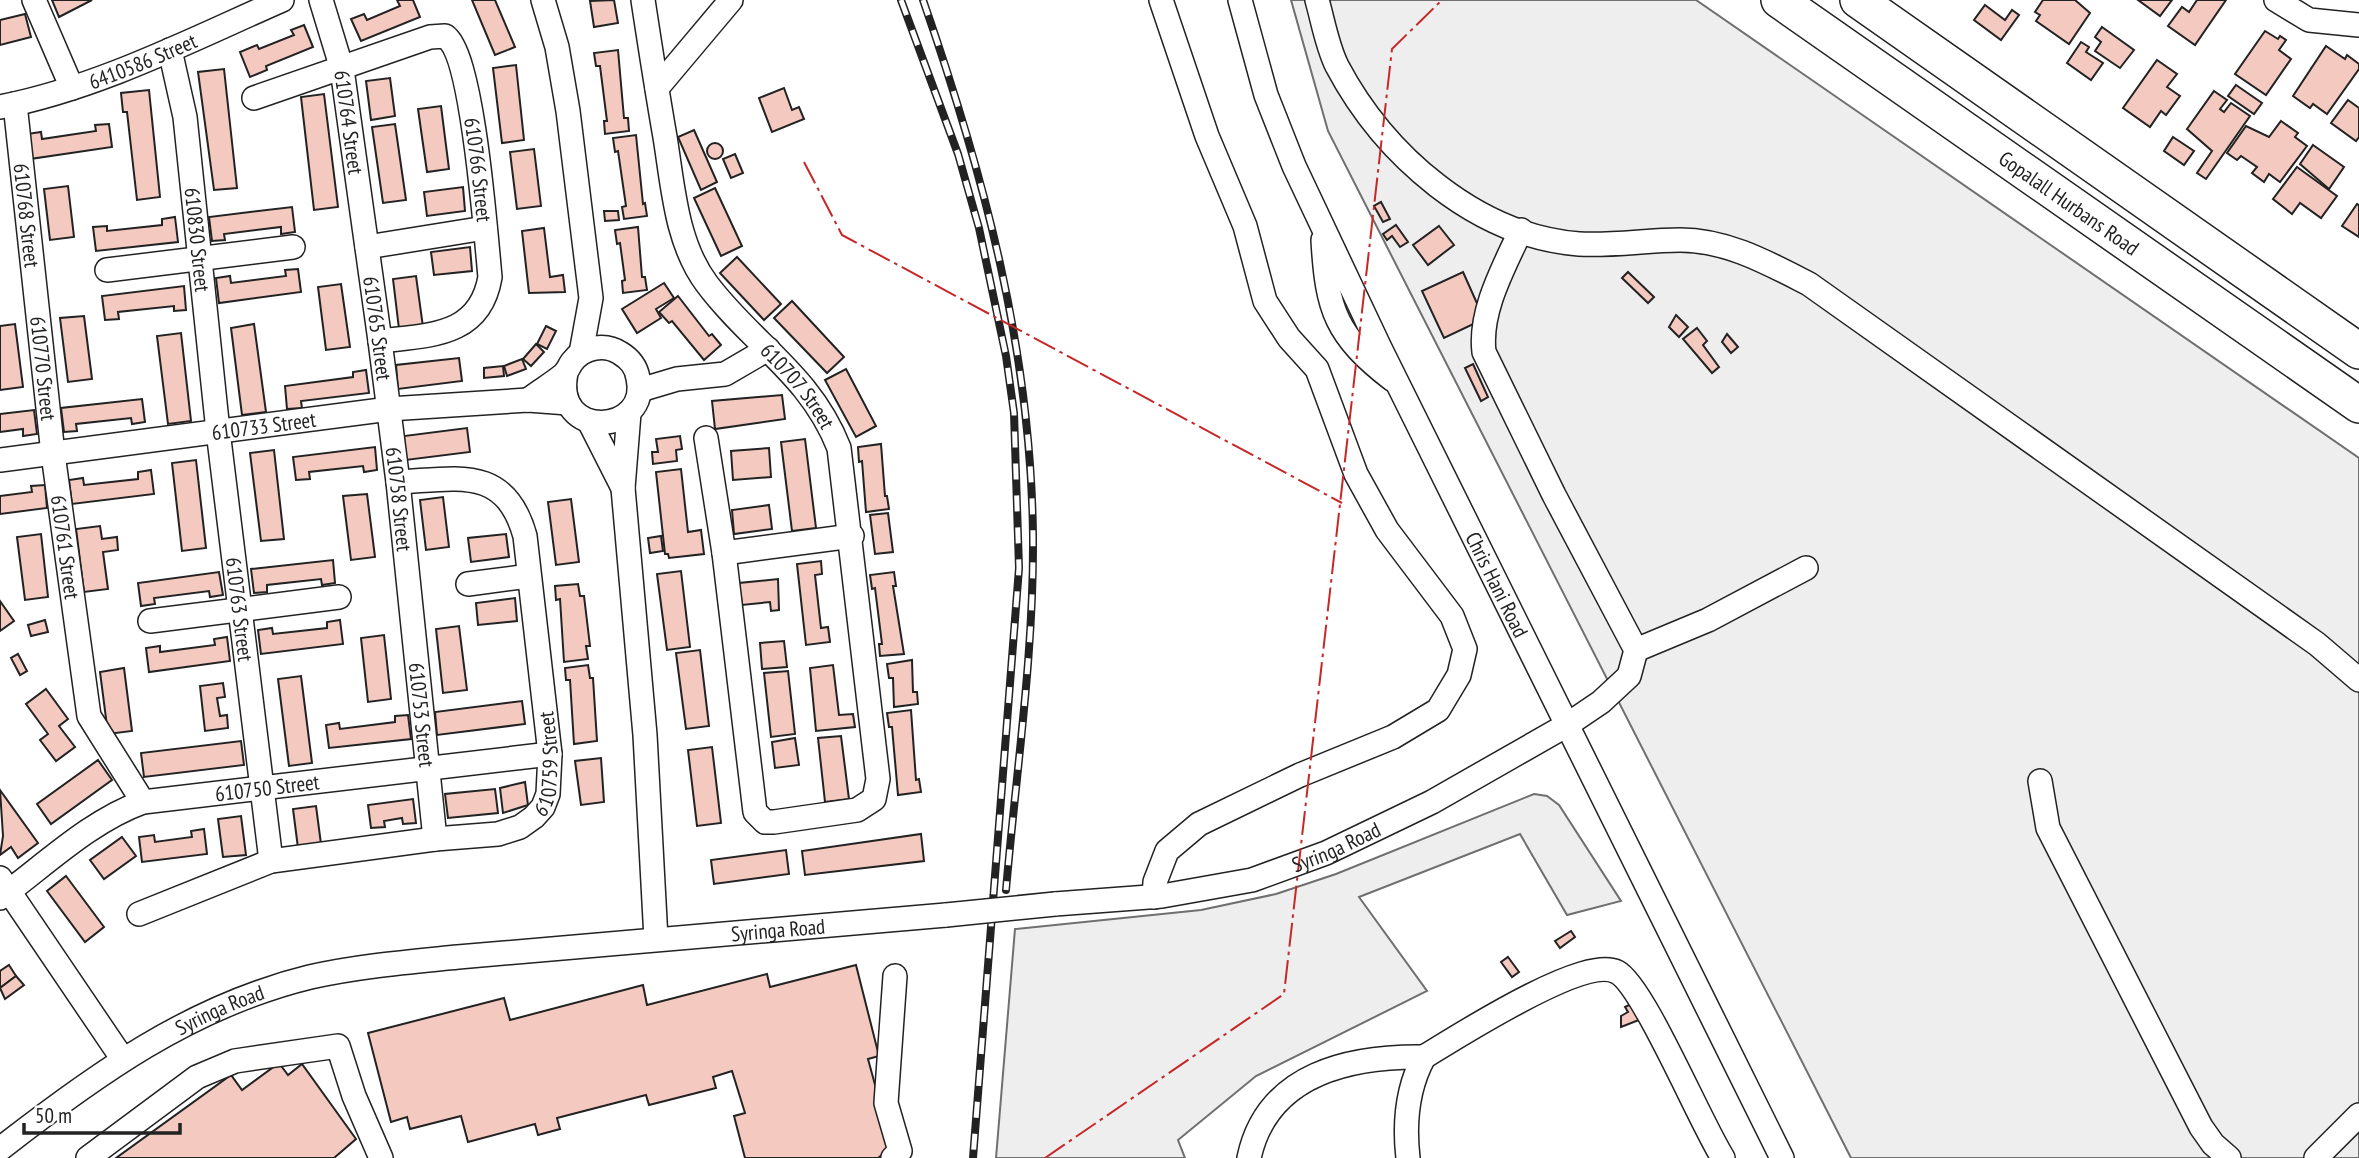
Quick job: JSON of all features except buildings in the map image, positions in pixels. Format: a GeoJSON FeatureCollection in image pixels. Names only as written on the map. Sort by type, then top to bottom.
{"type":"FeatureCollection","features":[{"type":"Feature","properties":{"kind":"highway","name":"Gopalall Hurbans Road"},"geometry":{"type":"LineString","coordinates":[[1779,0],[2359,405]]}},
{"type":"Feature","properties":{"kind":"highway","name":"Gopalall Hurbans Road"},"geometry":{"type":"LineString","coordinates":[[1857,0],[2359,351]]}},
{"type":"Feature","properties":{"kind":"street"},"geometry":{"type":"LineString","coordinates":[[34,0],[72,88]]}},
{"type":"Feature","properties":{"kind":"street","name":"6410586 Street"},"geometry":{"type":"LineString","coordinates":[[7,105],[72,88],[170,50],[282,0]]}},
{"type":"Feature","properties":{"kind":"street","name":"610764 Street"},"geometry":{"type":"LineString","coordinates":[[321,0],[342,69],[367,247]]}},
{"type":"Feature","properties":{"kind":"street"},"geometry":{"type":"LineString","coordinates":[[528,400],[566,373],[581,354],[592,298],[568,111],[557,47],[543,0]]}},
{"type":"Feature","properties":{"kind":"street","name":"610707 Street"},"geometry":{"type":"LineString","coordinates":[[643,0],[674,197],[690,257],[707,285],[807,390],[827,418],[839,448],[852,537],[878,779],[874,799],[857,810],[774,822],[765,822],[755,812],[724,553]]}},
{"type":"Feature","properties":{"kind":"street"},"geometry":{"type":"LineString","coordinates":[[657,88],[731,0]]}},
{"type":"Feature","properties":{"kind":"street"},"geometry":{"type":"LineString","coordinates":[[1154,897],[1155,882],[1167,851],[1199,824],[1300,775],[1393,737],[1438,710],[1459,675],[1465,649],[1452,616],[1387,530],[1356,474],[1317,369],[1289,338],[1265,300],[1241,216],[1208,136],[1161,0]]}},
{"type":"Feature","properties":{"kind":"street","name":"Chris Hani Road"},"geometry":{"type":"LineString","coordinates":[[1240,0],[1266,95],[1323,226],[1398,384],[1782,1158]]}},
{"type":"Feature","properties":{"kind":"street"},"geometry":{"type":"LineString","coordinates":[[1317,0],[1336,64],[1398,152],[1436,185],[1491,218],[1521,230],[1579,244],[1681,240],[1717,244],[1757,257],[1809,284],[2317,644],[2359,680]]}},
{"type":"Feature","properties":{"kind":"street"},"geometry":{"type":"LineString","coordinates":[[2276,0],[2309,20],[2359,25]]}},
{"type":"Feature","properties":{"kind":"street","name":"610766 Street"},"geometry":{"type":"LineString","coordinates":[[342,69],[430,37],[445,36],[450,39],[469,96],[490,277],[481,307],[455,328],[440,334],[380,341]]}},
{"type":"Feature","properties":{"kind":"street","name":"610830 Street"},"geometry":{"type":"LineString","coordinates":[[170,50],[185,117],[218,431]]}},
{"type":"Feature","properties":{"kind":"street"},"geometry":{"type":"LineString","coordinates":[[254,98],[342,69]]}},
{"type":"Feature","properties":{"kind":"street","name":"610768 Street"},"geometry":{"type":"LineString","coordinates":[[7,105],[34,284]]}},
{"type":"Feature","properties":{"kind":"street"},"geometry":{"type":"LineString","coordinates":[[367,247],[485,228]]}},
{"type":"Feature","properties":{"kind":"street"},"geometry":{"type":"LineString","coordinates":[[1521,230],[1496,285],[1482,335],[1484,352],[1554,495],[1636,650],[1708,620],[1806,568]]}},
{"type":"Feature","properties":{"kind":"street"},"geometry":{"type":"LineString","coordinates":[[107,270],[200,261],[293,247]]}},
{"type":"Feature","properties":{"kind":"street","name":"610765 Street"},"geometry":{"type":"LineString","coordinates":[[367,247],[389,409]]}},
{"type":"Feature","properties":{"kind":"street","name":"610770 Street"},"geometry":{"type":"LineString","coordinates":[[34,284],[54,454]]}},
{"type":"Feature","properties":{"kind":"street"},"geometry":{"type":"LineString","coordinates":[[592,298],[640,390]]}},
{"type":"Feature","properties":{"kind":"street"},"geometry":{"type":"LineString","coordinates":[[581,354],[592,349],[623,355],[677,379]]}},
{"type":"Feature","properties":{"kind":"street"},"geometry":{"type":"LineString","coordinates":[[656,939],[645,735],[624,488],[629,412],[640,390],[677,379],[724,374],[768,349]]}},
{"type":"Feature","properties":{"kind":"street"},"geometry":{"type":"LineString","coordinates":[[566,373],[564,383],[568,403],[589,421],[624,488]]}},
{"type":"Feature","properties":{"kind":"street","name":"610733 Street"},"geometry":{"type":"LineString","coordinates":[[0,460],[389,409],[528,400],[568,403]]}},
{"type":"Feature","properties":{"kind":"street","name":"610758 Street"},"geometry":{"type":"LineString","coordinates":[[389,409],[409,590]]}},
{"type":"Feature","properties":{"kind":"street"},"geometry":{"type":"LineString","coordinates":[[589,421],[604,423],[618,420],[629,412]]}},
{"type":"Feature","properties":{"kind":"street","name":"610763 Street"},"geometry":{"type":"LineString","coordinates":[[218,431],[271,861]]}},
{"type":"Feature","properties":{"kind":"street"},"geometry":{"type":"LineString","coordinates":[[706,438],[724,553],[852,537]]}},
{"type":"Feature","properties":{"kind":"street","name":"610761 Street"},"geometry":{"type":"LineString","coordinates":[[54,454],[89,716],[143,802]]}},
{"type":"Feature","properties":{"kind":"street","name":"610759 Street"},"geometry":{"type":"LineString","coordinates":[[139,914],[271,861],[435,839],[498,834],[520,827],[543,807],[548,794],[550,754],[530,576],[519,513],[510,500],[493,486],[465,479],[398,482]]}},
{"type":"Feature","properties":{"kind":"street"},"geometry":{"type":"LineString","coordinates":[[468,584],[530,576]]}},
{"type":"Feature","properties":{"kind":"street","name":"610753 Street"},"geometry":{"type":"LineString","coordinates":[[409,590],[435,839]]}},
{"type":"Feature","properties":{"kind":"street"},"geometry":{"type":"LineString","coordinates":[[150,621],[339,597]]}},
{"type":"Feature","properties":{"kind":"street","name":"Syringa Road"},"geometry":{"type":"LineString","coordinates":[[0,1149],[122,1058],[204,1014],[255,993],[311,977],[378,965],[1154,897],[1252,880],[1326,853],[1432,802],[1567,724],[1601,702],[1629,676],[1636,650]]}},
{"type":"Feature","properties":{"kind":"street","name":"610750 Street"},"geometry":{"type":"LineString","coordinates":[[3,889],[102,822],[143,802],[550,754]]}},
{"type":"Feature","properties":{"kind":"street"},"geometry":{"type":"LineString","coordinates":[[2040,781],[2048,828],[2201,1127],[2213,1144],[2229,1158]]}},
{"type":"Feature","properties":{"kind":"street"},"geometry":{"type":"LineString","coordinates":[[3,889],[122,1058]]}},
{"type":"Feature","properties":{"kind":"street"},"geometry":{"type":"LineString","coordinates":[[1249,1158],[1264,1119],[1280,1100],[1322,1072],[1356,1060],[1424,1057],[1563,980],[1588,970],[1606,969],[1619,972],[1639,998],[1723,1158]]}},
{"type":"Feature","properties":{"kind":"street"},"geometry":{"type":"LineString","coordinates":[[893,1158],[900,1151],[899,1142],[886,1103],[895,976]]}},
{"type":"Feature","properties":{"kind":"street"},"geometry":{"type":"LineString","coordinates":[[88,1158],[197,1077],[236,1061],[338,1046],[354,1096],[381,1158]]}},
{"type":"Feature","properties":{"kind":"street"},"geometry":{"type":"LineString","coordinates":[[1408,1158],[1408,1102],[1414,1076],[1424,1057]]}},
{"type":"Feature","properties":{"kind":"street"},"geometry":{"type":"LineString","coordinates":[[1742,1076],[1764,1098],[1778,1118],[1794,1158]]}},
{"type":"Feature","properties":{"kind":"street"},"geometry":{"type":"LineString","coordinates":[[2316,1158],[2359,1115]]}},
{"type":"Feature","properties":{"kind":"shaded area"},"geometry":{"type":"Polygon","coordinates":[[[1291,0],[1696,0],[2359,458],[2359,1158],[1851,1158],[1328,131],[1291,0]]]}},
{"type":"Feature","properties":{"kind":"shaded area"},"geometry":{"type":"Polygon","coordinates":[[[1534,794],[1547,796],[1559,805],[1621,901],[1567,915],[1520,834],[1359,897],[1427,991],[1256,1076],[1178,1140],[1185,1158],[996,1158],[1015,929],[1201,910],[1276,894],[1336,874],[1534,794]]]}},
{"type":"Feature","properties":{"kind":"railway"},"geometry":{"type":"LineString","coordinates":[[901,0],[958,154],[979,228],[1006,356],[1014,413],[1019,568],[973,1158]]}},
{"type":"Feature","properties":{"kind":"railway"},"geometry":{"type":"LineString","coordinates":[[923,0],[966,131],[984,197],[1000,264],[1024,398],[1030,467],[1033,580],[1024,713],[1006,890]]}},
{"type":"Feature","properties":{"kind":"power"},"geometry":{"type":"LineString","coordinates":[[1045,1158],[1284,994],[1392,49],[1442,0]]}},
{"type":"Feature","properties":{"kind":"power"},"geometry":{"type":"LineString","coordinates":[[804,162],[842,235],[1342,503]]}}]}
